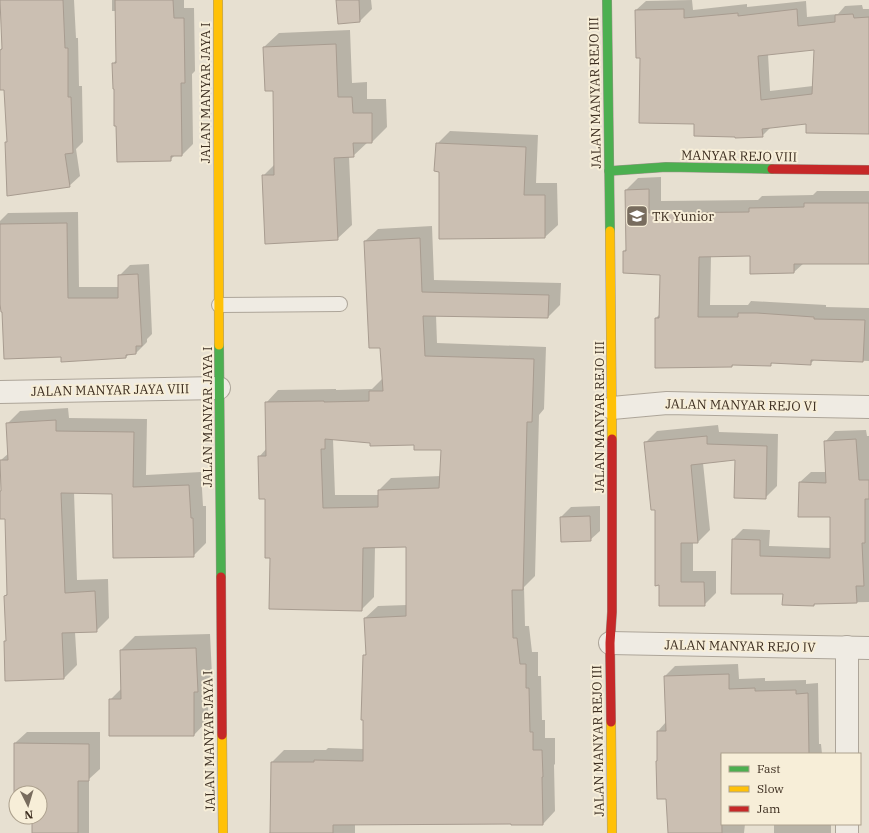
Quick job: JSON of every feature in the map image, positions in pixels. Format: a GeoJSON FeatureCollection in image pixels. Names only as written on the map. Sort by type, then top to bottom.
{"type":"FeatureCollection","features":[{"type":"Feature","properties":{"kind":"street","name":"JALAN MANYAR JAYA I"},"geometry":{"type":"LineString","coordinates":[[218,0],[219,388],[223,833]]}},
{"type":"Feature","properties":{"kind":"street","name":"JALAN MANYAR REJO III"},"geometry":{"type":"LineString","coordinates":[[608,0],[612,408],[612,612],[610,643],[612,833]]}},
{"type":"Feature","properties":{"kind":"street","name":"MANYAR REJO VIII"},"geometry":{"type":"LineString","coordinates":[[609,171],[666,168],[869,170]]}},
{"type":"Feature","properties":{"kind":"street","name":"JALAN MANYAR JAYA VIII"},"geometry":{"type":"LineString","coordinates":[[0,392],[219,388]]}},
{"type":"Feature","properties":{"kind":"street","name":"JALAN MANYAR REJO VI"},"geometry":{"type":"LineString","coordinates":[[612,408],[667,403],[869,407]]}},
{"type":"Feature","properties":{"kind":"street","name":"JALAN MANYAR REJO IV"},"geometry":{"type":"LineString","coordinates":[[610,643],[869,648]]}},
{"type":"Feature","properties":{"kind":"street"},"geometry":{"type":"LineString","coordinates":[[847,648],[847,753]]}},
{"type":"Feature","properties":{"kind":"lane"},"geometry":{"type":"LineString","coordinates":[[219,304],[340,304]]}},
{"type":"Feature","properties":{"kind":"building"},"geometry":{"type":"Polygon","coordinates":[[[0,0],[63,0],[65,48],[68,48],[68,97],[71,97],[73,153],[65,154],[70,187],[7,196],[5,142],[7,142],[4,90],[0,90],[0,50],[2,49],[0,0]]]}},
{"type":"Feature","properties":{"kind":"building"},"geometry":{"type":"Polygon","coordinates":[[[115,0],[173,0],[174,18],[184,18],[185,83],[181,83],[182,156],[171,156],[171,161],[117,162],[112,63],[116,63],[115,0]]]}},
{"type":"Feature","properties":{"kind":"building"},"geometry":{"type":"Polygon","coordinates":[[[336,0],[359,0],[360,22],[338,24],[336,0]]]}},
{"type":"Feature","properties":{"kind":"building"},"geometry":{"type":"Polygon","coordinates":[[[684,9],[684,18],[738,13],[738,16],[797,9],[798,26],[835,22],[835,15],[853,14],[854,18],[869,17],[869,134],[806,133],[806,124],[762,129],[763,137],[735,138],[694,136],[694,124],[639,123],[640,58],[636,58],[635,10],[684,9]],[[814,50],[758,56],[761,100],[812,94],[814,50]]]}},
{"type":"Feature","properties":{"kind":"building"},"geometry":{"type":"Polygon","coordinates":[[[336,44],[338,97],[352,97],[353,113],[372,113],[372,143],[353,143],[354,157],[334,158],[338,240],[265,244],[262,175],[274,175],[273,91],[265,91],[263,47],[336,44]]]}},
{"type":"Feature","properties":{"kind":"building"},"geometry":{"type":"Polygon","coordinates":[[[436,143],[526,147],[524,195],[545,195],[545,238],[439,239],[439,172],[434,171],[436,143]]]}},
{"type":"Feature","properties":{"kind":"building"},"geometry":{"type":"Polygon","coordinates":[[[649,189],[649,213],[749,212],[749,208],[804,207],[804,203],[869,203],[869,264],[794,264],[794,273],[750,274],[750,256],[699,257],[698,317],[738,317],[738,313],[757,313],[814,317],[814,319],[865,320],[863,362],[811,360],[811,365],[771,363],[771,366],[732,365],[732,367],[655,368],[655,318],[659,318],[660,275],[623,273],[623,251],[626,251],[625,190],[649,189]]]}},
{"type":"Feature","properties":{"kind":"building"},"geometry":{"type":"Polygon","coordinates":[[[67,223],[68,298],[118,298],[118,275],[138,274],[142,346],[136,346],[136,354],[126,355],[126,358],[61,362],[61,357],[4,359],[2,312],[0,304],[0,224],[67,223]]]}},
{"type":"Feature","properties":{"kind":"building"},"geometry":{"type":"Polygon","coordinates":[[[420,238],[422,292],[549,295],[548,318],[423,316],[425,356],[534,359],[532,422],[527,422],[523,590],[512,590],[513,638],[517,638],[520,664],[526,664],[526,688],[529,688],[530,732],[533,732],[533,750],[542,750],[543,825],[333,825],[333,833],[270,833],[271,762],[314,762],[314,760],[363,761],[363,720],[361,720],[363,655],[366,655],[364,618],[406,616],[406,547],[363,548],[362,611],[269,609],[270,558],[265,558],[265,499],[259,499],[258,456],[266,456],[265,402],[369,401],[369,391],[383,391],[380,348],[369,348],[364,241],[420,238]],[[325,439],[325,449],[321,449],[323,508],[378,507],[378,490],[439,488],[441,450],[414,450],[414,445],[370,446],[370,443],[325,439]]]}},
{"type":"Feature","properties":{"kind":"building"},"geometry":{"type":"Polygon","coordinates":[[[56,420],[56,431],[134,432],[133,487],[189,485],[191,518],[193,518],[194,557],[113,558],[112,494],[61,493],[65,593],[95,591],[97,632],[62,633],[64,679],[5,681],[4,641],[6,641],[4,596],[7,595],[5,519],[0,519],[0,460],[8,460],[6,423],[56,420]]]}},
{"type":"Feature","properties":{"kind":"building"},"geometry":{"type":"Polygon","coordinates":[[[707,436],[707,444],[767,446],[766,499],[734,498],[735,460],[691,465],[698,543],[681,543],[681,582],[704,582],[705,606],[659,606],[659,585],[655,586],[655,510],[651,510],[644,442],[707,436]]]}},
{"type":"Feature","properties":{"kind":"building"},"geometry":{"type":"Polygon","coordinates":[[[856,439],[859,480],[869,480],[869,499],[865,499],[865,543],[862,543],[864,586],[856,586],[857,603],[814,604],[814,606],[782,605],[783,594],[731,594],[732,539],[760,540],[760,556],[830,558],[830,517],[798,517],[799,482],[826,483],[824,441],[856,439]]]}},
{"type":"Feature","properties":{"kind":"building"},"geometry":{"type":"Polygon","coordinates":[[[590,516],[591,541],[561,542],[560,517],[590,516]]]}},
{"type":"Feature","properties":{"kind":"building"},"geometry":{"type":"Polygon","coordinates":[[[196,648],[198,692],[194,692],[194,736],[109,736],[109,699],[121,699],[120,650],[196,648]]]}},
{"type":"Feature","properties":{"kind":"building"},"geometry":{"type":"Polygon","coordinates":[[[729,674],[729,689],[755,688],[755,691],[796,690],[796,694],[808,693],[809,753],[721,753],[722,833],[668,833],[666,799],[657,799],[656,761],[657,731],[666,731],[664,676],[729,674]]]}},
{"type":"Feature","properties":{"kind":"building"},"geometry":{"type":"Polygon","coordinates":[[[14,743],[89,744],[89,781],[78,781],[78,833],[32,833],[32,825],[48,825],[48,785],[14,785],[14,743]]]}},
{"type":"Feature","properties":{"kind":"traffic: fast"},"geometry":{"type":"LineString","coordinates":[[607,0],[610,231]]}},
{"type":"Feature","properties":{"kind":"traffic: fast"},"geometry":{"type":"LineString","coordinates":[[609,171],[666,167],[772,169]]}},
{"type":"Feature","properties":{"kind":"traffic: fast"},"geometry":{"type":"LineString","coordinates":[[219,345],[221,577]]}},
{"type":"Feature","properties":{"kind":"traffic: slow"},"geometry":{"type":"LineString","coordinates":[[218,0],[219,345]]}},
{"type":"Feature","properties":{"kind":"traffic: slow"},"geometry":{"type":"LineString","coordinates":[[610,231],[612,439]]}},
{"type":"Feature","properties":{"kind":"traffic: slow"},"geometry":{"type":"LineString","coordinates":[[611,722],[612,833]]}},
{"type":"Feature","properties":{"kind":"traffic: slow"},"geometry":{"type":"LineString","coordinates":[[222,735],[223,833]]}},
{"type":"Feature","properties":{"kind":"traffic: jam"},"geometry":{"type":"LineString","coordinates":[[772,169],[869,170]]}},
{"type":"Feature","properties":{"kind":"traffic: jam"},"geometry":{"type":"LineString","coordinates":[[611,722],[610,643],[612,612],[612,439]]}},
{"type":"Feature","properties":{"kind":"traffic: jam"},"geometry":{"type":"LineString","coordinates":[[221,577],[222,735]]}},
{"type":"Feature","properties":{"kind":"place","name":"TK Yunior"},"geometry":{"type":"Point","coordinates":[637,216]}}]}
